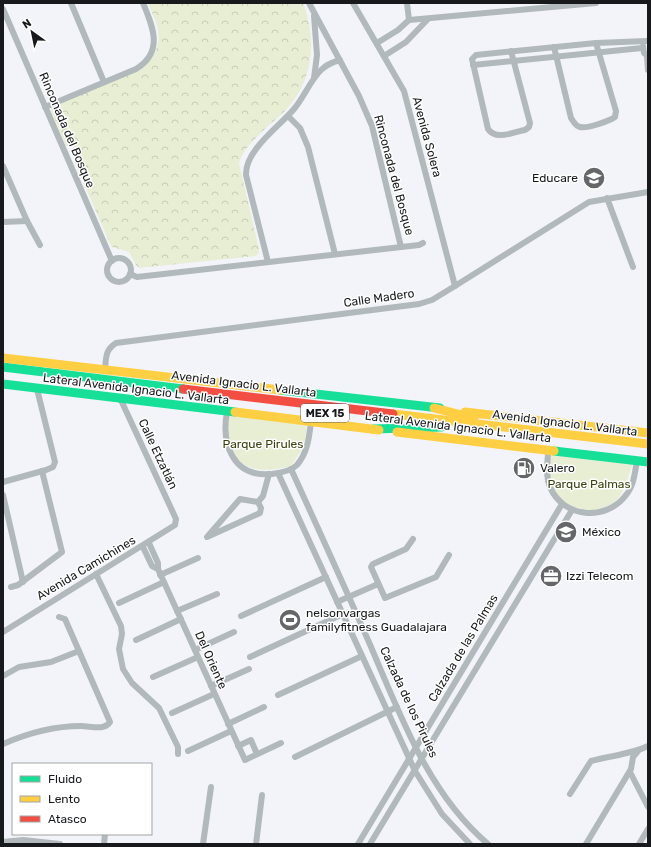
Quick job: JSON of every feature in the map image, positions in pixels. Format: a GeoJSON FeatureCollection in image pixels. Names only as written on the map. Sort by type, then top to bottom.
{"type":"FeatureCollection","features":[{"type":"Feature","properties":{"kind":"main road","name":"Lateral Avenida Ignacio L. Vallarta"},"geometry":{"type":"LineString","coordinates":[[3,358],[434,408]]}},
{"type":"Feature","properties":{"kind":"main road","name":"Avenida Ignacio L. Vallarta"},"geometry":{"type":"LineString","coordinates":[[3,368],[648,444]]}},
{"type":"Feature","properties":{"kind":"main road","name":"Avenida Ignacio L. Vallarta"},"geometry":{"type":"LineString","coordinates":[[3,375],[648,452]]}},
{"type":"Feature","properties":{"kind":"main road","name":"Lateral Avenida Ignacio L. Vallarta"},"geometry":{"type":"LineString","coordinates":[[3,384],[648,462]]}},
{"type":"Feature","properties":{"kind":"main road","name":"Avenida Ignacio L. Vallarta"},"geometry":{"type":"LineString","coordinates":[[434,408],[648,433]]}},
{"type":"Feature","properties":{"kind":"main road"},"geometry":{"type":"LineString","coordinates":[[434,408],[515,429]]}},
{"type":"Feature","properties":{"kind":"main road"},"geometry":{"type":"LineString","coordinates":[[373,429],[442,427]]}},
{"type":"Feature","properties":{"kind":"street"},"geometry":{"type":"LineString","coordinates":[[71,3],[104,82]]}},
{"type":"Feature","properties":{"kind":"street"},"geometry":{"type":"LineString","coordinates":[[45,107],[136,69],[150,56],[153,51],[153,29],[143,3]]}},
{"type":"Feature","properties":{"kind":"street","name":"Avenida Solera"},"geometry":{"type":"LineString","coordinates":[[353,3],[384,56],[406,98],[455,286]]}},
{"type":"Feature","properties":{"kind":"street"},"geometry":{"type":"LineString","coordinates":[[407,3],[409,20]]}},
{"type":"Feature","properties":{"kind":"street"},"geometry":{"type":"LineString","coordinates":[[376,43],[398,30],[409,20],[428,19],[519,6],[596,3]]}},
{"type":"Feature","properties":{"kind":"street"},"geometry":{"type":"LineString","coordinates":[[311,6],[317,49],[314,78]]}},
{"type":"Feature","properties":{"kind":"street","name":"Rinconada del Bosque"},"geometry":{"type":"LineString","coordinates":[[311,6],[359,96],[372,126],[401,247]]}},
{"type":"Feature","properties":{"kind":"street","name":"Rinconada del Bosque"},"geometry":{"type":"LineString","coordinates":[[3,9],[112,261]]}},
{"type":"Feature","properties":{"kind":"street"},"geometry":{"type":"LineString","coordinates":[[384,56],[406,42],[428,19]]}},
{"type":"Feature","properties":{"kind":"street"},"geometry":{"type":"LineString","coordinates":[[511,51],[530,123],[529,128],[525,130],[496,136],[491,134],[488,129],[472,59],[476,55],[511,51],[596,43],[648,40]]}},
{"type":"Feature","properties":{"kind":"street"},"geometry":{"type":"LineString","coordinates":[[473,65],[513,59],[599,53],[642,48],[648,40]]}},
{"type":"Feature","properties":{"kind":"street"},"geometry":{"type":"LineString","coordinates":[[554,47],[571,118],[575,125],[582,128],[609,121],[615,117],[616,111],[596,43]]}},
{"type":"Feature","properties":{"kind":"street"},"geometry":{"type":"LineString","coordinates":[[642,48],[648,56],[648,70]]}},
{"type":"Feature","properties":{"kind":"street"},"geometry":{"type":"LineString","coordinates":[[268,262],[246,175],[247,165],[264,140],[288,116],[308,90],[314,78],[322,69],[340,60]]}},
{"type":"Feature","properties":{"kind":"street"},"geometry":{"type":"LineString","coordinates":[[288,116],[300,128],[308,147],[335,254]]}},
{"type":"Feature","properties":{"kind":"street"},"geometry":{"type":"LineString","coordinates":[[3,166],[27,221],[40,245]]}},
{"type":"Feature","properties":{"kind":"street","name":"Calle Madero"},"geometry":{"type":"LineString","coordinates":[[105,370],[106,354],[110,347],[116,343],[419,304],[432,300],[590,202],[648,192]]}},
{"type":"Feature","properties":{"kind":"street"},"geometry":{"type":"LineString","coordinates":[[607,198],[633,267]]}},
{"type":"Feature","properties":{"kind":"street"},"geometry":{"type":"LineString","coordinates":[[3,222],[27,221]]}},
{"type":"Feature","properties":{"kind":"street","name":"Rinconada del Bosque"},"geometry":{"type":"LineString","coordinates":[[130,274],[137,277],[401,247],[423,243]]}},
{"type":"Feature","properties":{"kind":"street"},"geometry":{"type":"LineString","coordinates":[[116,258],[124,259],[130,265],[130,274],[126,280],[119,281],[112,279],[108,274],[108,267],[112,261],[116,258]]}},
{"type":"Feature","properties":{"kind":"street"},"geometry":{"type":"LineString","coordinates":[[3,482],[52,467],[55,459],[37,389]]}},
{"type":"Feature","properties":{"kind":"street","name":"Calle Etzatlán"},"geometry":{"type":"LineString","coordinates":[[120,398],[176,519]]}},
{"type":"Feature","properties":{"kind":"street"},"geometry":{"type":"LineString","coordinates":[[227,412],[225,434],[226,444],[231,456],[238,464],[248,470],[262,474],[278,474],[291,469],[304,454],[310,436],[311,422]]}},
{"type":"Feature","properties":{"kind":"street"},"geometry":{"type":"LineString","coordinates":[[548,450],[547,477],[549,487],[562,504],[581,513],[594,514],[606,511],[626,496],[632,486],[637,460]]}},
{"type":"Feature","properties":{"kind":"street","name":"Calzada de los Pirules"},"geometry":{"type":"LineString","coordinates":[[291,469],[397,707],[417,748],[453,808],[488,844]]}},
{"type":"Feature","properties":{"kind":"street"},"geometry":{"type":"LineString","coordinates":[[11,587],[23,582],[62,552],[42,471]]}},
{"type":"Feature","properties":{"kind":"street"},"geometry":{"type":"LineString","coordinates":[[258,502],[263,496],[270,474]]}},
{"type":"Feature","properties":{"kind":"street","name":"Calzada de los Pirules"},"geometry":{"type":"LineString","coordinates":[[278,474],[409,760],[442,814],[470,844]]}},
{"type":"Feature","properties":{"kind":"street"},"geometry":{"type":"LineString","coordinates":[[3,495],[23,582]]}},
{"type":"Feature","properties":{"kind":"street"},"geometry":{"type":"LineString","coordinates":[[240,499],[258,502],[261,511],[258,515],[207,537],[240,499]]}},
{"type":"Feature","properties":{"kind":"street","name":"Calzada de las Palmas"},"geometry":{"type":"LineString","coordinates":[[358,844],[417,748],[562,504]]}},
{"type":"Feature","properties":{"kind":"street","name":"Calzada de las Palmas"},"geometry":{"type":"LineString","coordinates":[[370,844],[572,510]]}},
{"type":"Feature","properties":{"kind":"street","name":"Avenida Camichines"},"geometry":{"type":"LineString","coordinates":[[3,632],[171,529],[175,525],[176,519]]}},
{"type":"Feature","properties":{"kind":"street"},"geometry":{"type":"LineString","coordinates":[[413,539],[406,549],[373,564],[371,571],[385,598],[389,598],[436,577],[449,555]]}},
{"type":"Feature","properties":{"kind":"street"},"geometry":{"type":"LineString","coordinates":[[149,543],[158,563],[159,572]]}},
{"type":"Feature","properties":{"kind":"street"},"geometry":{"type":"LineString","coordinates":[[143,547],[152,566],[159,572]]}},
{"type":"Feature","properties":{"kind":"street"},"geometry":{"type":"LineString","coordinates":[[159,572],[198,558]]}},
{"type":"Feature","properties":{"kind":"street","name":"Del Oriente"},"geometry":{"type":"LineString","coordinates":[[159,572],[244,760],[257,754]]}},
{"type":"Feature","properties":{"kind":"street"},"geometry":{"type":"LineString","coordinates":[[96,574],[121,626],[122,634],[119,649],[123,669],[132,683],[159,708],[178,747],[178,754]]}},
{"type":"Feature","properties":{"kind":"street"},"geometry":{"type":"LineString","coordinates":[[241,616],[326,577]]}},
{"type":"Feature","properties":{"kind":"street"},"geometry":{"type":"LineString","coordinates":[[119,603],[164,582]]}},
{"type":"Feature","properties":{"kind":"street"},"geometry":{"type":"LineString","coordinates":[[337,602],[378,584]]}},
{"type":"Feature","properties":{"kind":"street"},"geometry":{"type":"LineString","coordinates":[[177,611],[217,594]]}},
{"type":"Feature","properties":{"kind":"street"},"geometry":{"type":"LineString","coordinates":[[250,657],[343,614]]}},
{"type":"Feature","properties":{"kind":"street"},"geometry":{"type":"LineString","coordinates":[[3,744],[30,734],[50,729],[81,726],[103,727],[108,724],[110,719],[65,619],[59,617]]}},
{"type":"Feature","properties":{"kind":"street"},"geometry":{"type":"LineString","coordinates":[[136,640],[181,619]]}},
{"type":"Feature","properties":{"kind":"street"},"geometry":{"type":"LineString","coordinates":[[487,629],[497,635]]}},
{"type":"Feature","properties":{"kind":"street"},"geometry":{"type":"LineString","coordinates":[[195,650],[234,632]]}},
{"type":"Feature","properties":{"kind":"street"},"geometry":{"type":"LineString","coordinates":[[3,676],[19,667],[51,662],[79,651]]}},
{"type":"Feature","properties":{"kind":"street"},"geometry":{"type":"LineString","coordinates":[[278,695],[362,656]]}},
{"type":"Feature","properties":{"kind":"street"},"geometry":{"type":"LineString","coordinates":[[153,677],[198,657]]}},
{"type":"Feature","properties":{"kind":"street"},"geometry":{"type":"LineString","coordinates":[[211,686],[249,669]]}},
{"type":"Feature","properties":{"kind":"street"},"geometry":{"type":"LineString","coordinates":[[172,713],[214,694]]}},
{"type":"Feature","properties":{"kind":"street"},"geometry":{"type":"LineString","coordinates":[[228,724],[264,707]]}},
{"type":"Feature","properties":{"kind":"street"},"geometry":{"type":"LineString","coordinates":[[295,757],[397,707]]}},
{"type":"Feature","properties":{"kind":"street"},"geometry":{"type":"LineString","coordinates":[[188,751],[231,731]]}},
{"type":"Feature","properties":{"kind":"street"},"geometry":{"type":"LineString","coordinates":[[238,746],[251,740],[257,754],[281,743]]}},
{"type":"Feature","properties":{"kind":"street"},"geometry":{"type":"LineString","coordinates":[[570,794],[591,761],[630,751],[638,751],[648,746]]}},
{"type":"Feature","properties":{"kind":"street"},"geometry":{"type":"LineString","coordinates":[[586,844],[630,772],[633,758],[638,751]]}},
{"type":"Feature","properties":{"kind":"street"},"geometry":{"type":"LineString","coordinates":[[630,772],[648,808]]}},
{"type":"Feature","properties":{"kind":"street"},"geometry":{"type":"LineString","coordinates":[[203,844],[211,787]]}},
{"type":"Feature","properties":{"kind":"street"},"geometry":{"type":"LineString","coordinates":[[256,844],[262,795]]}},
{"type":"Feature","properties":{"kind":"street"},"geometry":{"type":"LineString","coordinates":[[638,844],[648,829]]}},
{"type":"Feature","properties":{"kind":"street"},"geometry":{"type":"LineString","coordinates":[[3,842],[23,840],[60,844]]}},
{"type":"Feature","properties":{"kind":"green space"},"geometry":{"type":"Polygon","coordinates":[[[148,3],[303,3],[304,5],[310,30],[311,56],[304,81],[299,93],[291,104],[251,144],[239,163],[259,249],[256,256],[139,268],[129,252],[112,247],[110,244],[75,163],[79,156],[74,146],[66,146],[51,111],[51,107],[150,60],[158,45],[159,38],[157,25],[148,3]]]}},
{"type":"Feature","properties":{"kind":"green space","name":"Parque Pirules"},"geometry":{"type":"Polygon","coordinates":[[[228,414],[307,424],[304,446],[291,466],[264,470],[248,466],[241,462],[230,446],[228,435],[228,414]]]}},
{"type":"Feature","properties":{"kind":"green space","name":"Parque Palmas"},"geometry":{"type":"Polygon","coordinates":[[[551,453],[633,462],[619,497],[612,504],[604,508],[585,510],[576,508],[567,503],[554,489],[550,476],[551,453]]]}},
{"type":"Feature","properties":{"kind":"traffic: fast"},"geometry":{"type":"LineString","coordinates":[[3,367],[183,389]]}},
{"type":"Feature","properties":{"kind":"traffic: fast"},"geometry":{"type":"LineString","coordinates":[[3,384],[235,412]]}},
{"type":"Feature","properties":{"kind":"traffic: fast"},"geometry":{"type":"LineString","coordinates":[[280,390],[440,408]]}},
{"type":"Feature","properties":{"kind":"traffic: fast"},"geometry":{"type":"LineString","coordinates":[[373,429],[442,427]]}},
{"type":"Feature","properties":{"kind":"traffic: fast"},"geometry":{"type":"LineString","coordinates":[[554,451],[648,462]]}},
{"type":"Feature","properties":{"kind":"traffic: slow"},"geometry":{"type":"LineString","coordinates":[[3,358],[280,390]]}},
{"type":"Feature","properties":{"kind":"traffic: slow"},"geometry":{"type":"LineString","coordinates":[[434,408],[474,418]]}},
{"type":"Feature","properties":{"kind":"traffic: slow"},"geometry":{"type":"LineString","coordinates":[[235,412],[379,430]]}},
{"type":"Feature","properties":{"kind":"traffic: slow"},"geometry":{"type":"LineString","coordinates":[[465,412],[648,433]]}},
{"type":"Feature","properties":{"kind":"traffic: slow"},"geometry":{"type":"LineString","coordinates":[[393,414],[648,444]]}},
{"type":"Feature","properties":{"kind":"traffic: slow"},"geometry":{"type":"LineString","coordinates":[[397,432],[554,451]]}},
{"type":"Feature","properties":{"kind":"traffic: jam"},"geometry":{"type":"LineString","coordinates":[[183,389],[393,414]]}},
{"type":"Feature","properties":{"kind":"place","name":"Educare"},"geometry":{"type":"Point","coordinates":[594,178]}},
{"type":"Feature","properties":{"kind":"place","name":"Valero"},"geometry":{"type":"Point","coordinates":[524,468]}},
{"type":"Feature","properties":{"kind":"place","name":"México"},"geometry":{"type":"Point","coordinates":[566,532]}},
{"type":"Feature","properties":{"kind":"place","name":"Izzi Telecom"},"geometry":{"type":"Point","coordinates":[551,576]}},
{"type":"Feature","properties":{"kind":"place","name":"nelsonvargas familyfitness Guadalajara"},"geometry":{"type":"Point","coordinates":[290,620]}}]}
